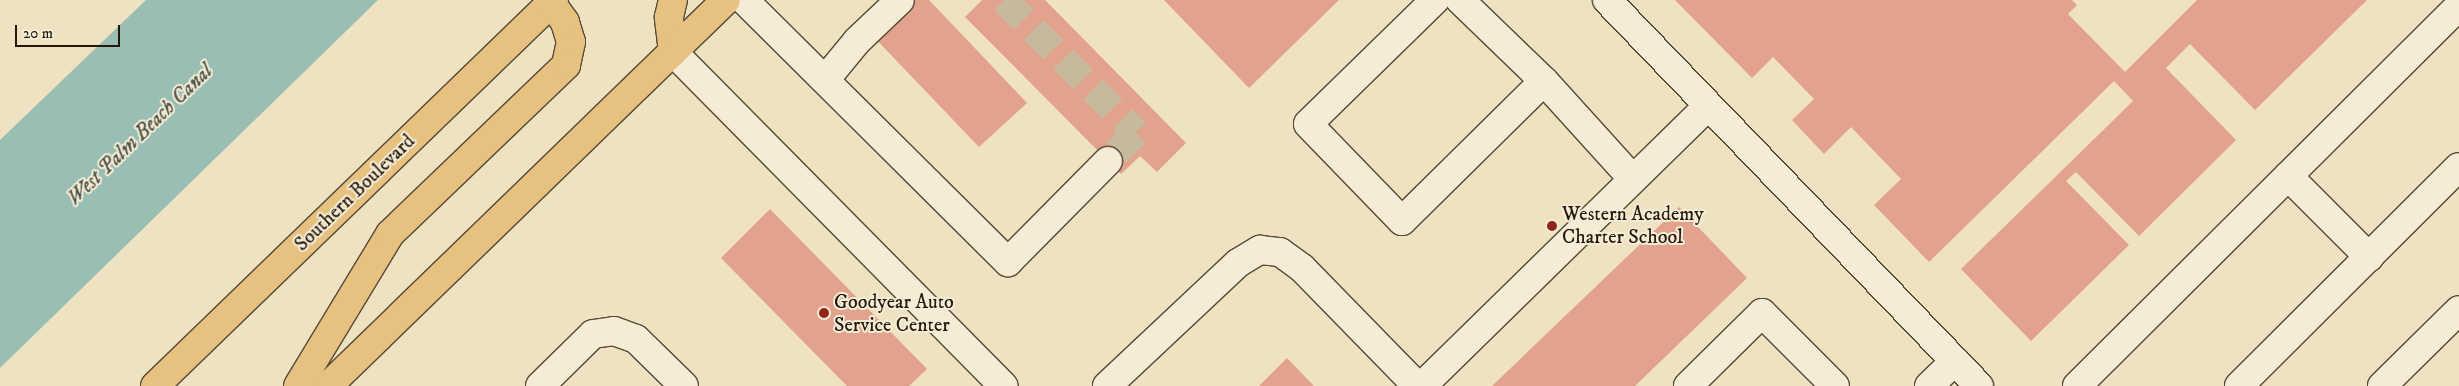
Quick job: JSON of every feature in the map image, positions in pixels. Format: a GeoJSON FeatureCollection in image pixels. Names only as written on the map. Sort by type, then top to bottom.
{"type":"FeatureCollection","features":[{"type":"Feature","properties":{"kind":"highway"},"geometry":{"type":"LineString","coordinates":[[673,0],[669,18],[673,52]]}},
{"type":"Feature","properties":{"kind":"highway"},"geometry":{"type":"LineString","coordinates":[[328,386],[726,0]]}},
{"type":"Feature","properties":{"kind":"highway"},"geometry":{"type":"LineString","coordinates":[[298,386],[390,234],[566,65],[571,42],[565,22],[553,2]]}},
{"type":"Feature","properties":{"kind":"highway","name":"Southern Boulevard"},"geometry":{"type":"LineString","coordinates":[[155,386],[553,2]]}},
{"type":"Feature","properties":{"kind":"street"},"geometry":{"type":"LineString","coordinates":[[744,0],[1008,262],[1108,161]]}},
{"type":"Feature","properties":{"kind":"street"},"geometry":{"type":"LineString","coordinates":[[825,80],[857,41],[900,0]]}},
{"type":"Feature","properties":{"kind":"street"},"geometry":{"type":"LineString","coordinates":[[1434,0],[1308,124],[1402,221],[1544,81]]}},
{"type":"Feature","properties":{"kind":"street"},"geometry":{"type":"LineString","coordinates":[[1460,0],[1544,81],[1633,179]]}},
{"type":"Feature","properties":{"kind":"street"},"geometry":{"type":"LineString","coordinates":[[1607,0],[1978,386]]}},
{"type":"Feature","properties":{"kind":"street"},"geometry":{"type":"LineString","coordinates":[[2077,386],[2459,6]]}},
{"type":"Feature","properties":{"kind":"street"},"geometry":{"type":"LineString","coordinates":[[673,52],[1004,386]]}},
{"type":"Feature","properties":{"kind":"street"},"geometry":{"type":"LineString","coordinates":[[1422,386],[1708,106]]}},
{"type":"Feature","properties":{"kind":"street"},"geometry":{"type":"LineString","coordinates":[[2239,386],[2459,167]]}},
{"type":"Feature","properties":{"kind":"street"},"geometry":{"type":"LineString","coordinates":[[2288,176],[2369,257]]}},
{"type":"Feature","properties":{"kind":"street"},"geometry":{"type":"LineString","coordinates":[[1107,386],[1238,263],[1260,250],[1280,252],[1302,268],[1417,386]]}},
{"type":"Feature","properties":{"kind":"street"},"geometry":{"type":"LineString","coordinates":[[2382,386],[2459,310]]}},
{"type":"Feature","properties":{"kind":"street"},"geometry":{"type":"LineString","coordinates":[[1688,386],[1762,314],[1835,386]]}},
{"type":"Feature","properties":{"kind":"street"},"geometry":{"type":"LineString","coordinates":[[540,386],[593,334],[614,331],[636,339],[684,386]]}},
{"type":"Feature","properties":{"kind":"street"},"geometry":{"type":"LineString","coordinates":[[1929,386],[1955,361]]}},
{"type":"Feature","properties":{"kind":"water","name":"West Palm Beach Canal"},"geometry":{"type":"Polygon","coordinates":[[[146,0],[378,0],[0,368],[0,140],[146,0]]]}},
{"type":"Feature","properties":{"kind":"building"},"geometry":{"type":"Polygon","coordinates":[[[903,0],[929,0],[1027,103],[979,147],[870,33],[903,0]]]}},
{"type":"Feature","properties":{"kind":"building"},"geometry":{"type":"Polygon","coordinates":[[[982,0],[1045,0],[1186,143],[1157,172],[1140,156],[1121,174],[965,17],[982,0]]]}},
{"type":"Feature","properties":{"kind":"building"},"geometry":{"type":"Polygon","coordinates":[[[1164,0],[1339,0],[1249,88],[1164,0]]]}},
{"type":"Feature","properties":{"kind":"building"},"geometry":{"type":"Polygon","coordinates":[[[1675,0],[2072,0],[2077,5],[2068,14],[2125,72],[2197,0],[2367,0],[2255,110],[2190,44],[2166,68],[2236,140],[2139,236],[2076,172],[2066,181],[2129,245],[2031,341],[1961,269],[2133,101],[2114,81],[1929,262],[1874,205],[1901,179],[1851,127],[1824,154],[1792,120],[1814,99],[1773,57],[1752,78],[1675,0]]]}},
{"type":"Feature","properties":{"kind":"building"},"geometry":{"type":"Polygon","coordinates":[[[1679,207],[1747,278],[1635,386],[1492,386],[1679,207]]]}},
{"type":"Feature","properties":{"kind":"building","name":"Goodyear Auto Service Center"},"geometry":{"type":"Polygon","coordinates":[[[770,209],[927,369],[909,386],[847,386],[721,258],[770,209]]]}},
{"type":"Feature","properties":{"kind":"building"},"geometry":{"type":"Polygon","coordinates":[[[1287,358],[1314,386],[1259,386],[1287,358]]]}},
{"type":"Feature","properties":{"kind":"tunnel"},"geometry":{"type":"LineString","coordinates":[[1004,0],[1136,133],[1108,161]]}},
{"type":"Feature","properties":{"kind":"place","name":"Western Academy Charter School"},"geometry":{"type":"Point","coordinates":[1552,226]}},
{"type":"Feature","properties":{"kind":"place","name":"Goodyear Auto Service Center"},"geometry":{"type":"Point","coordinates":[824,313]}}]}
